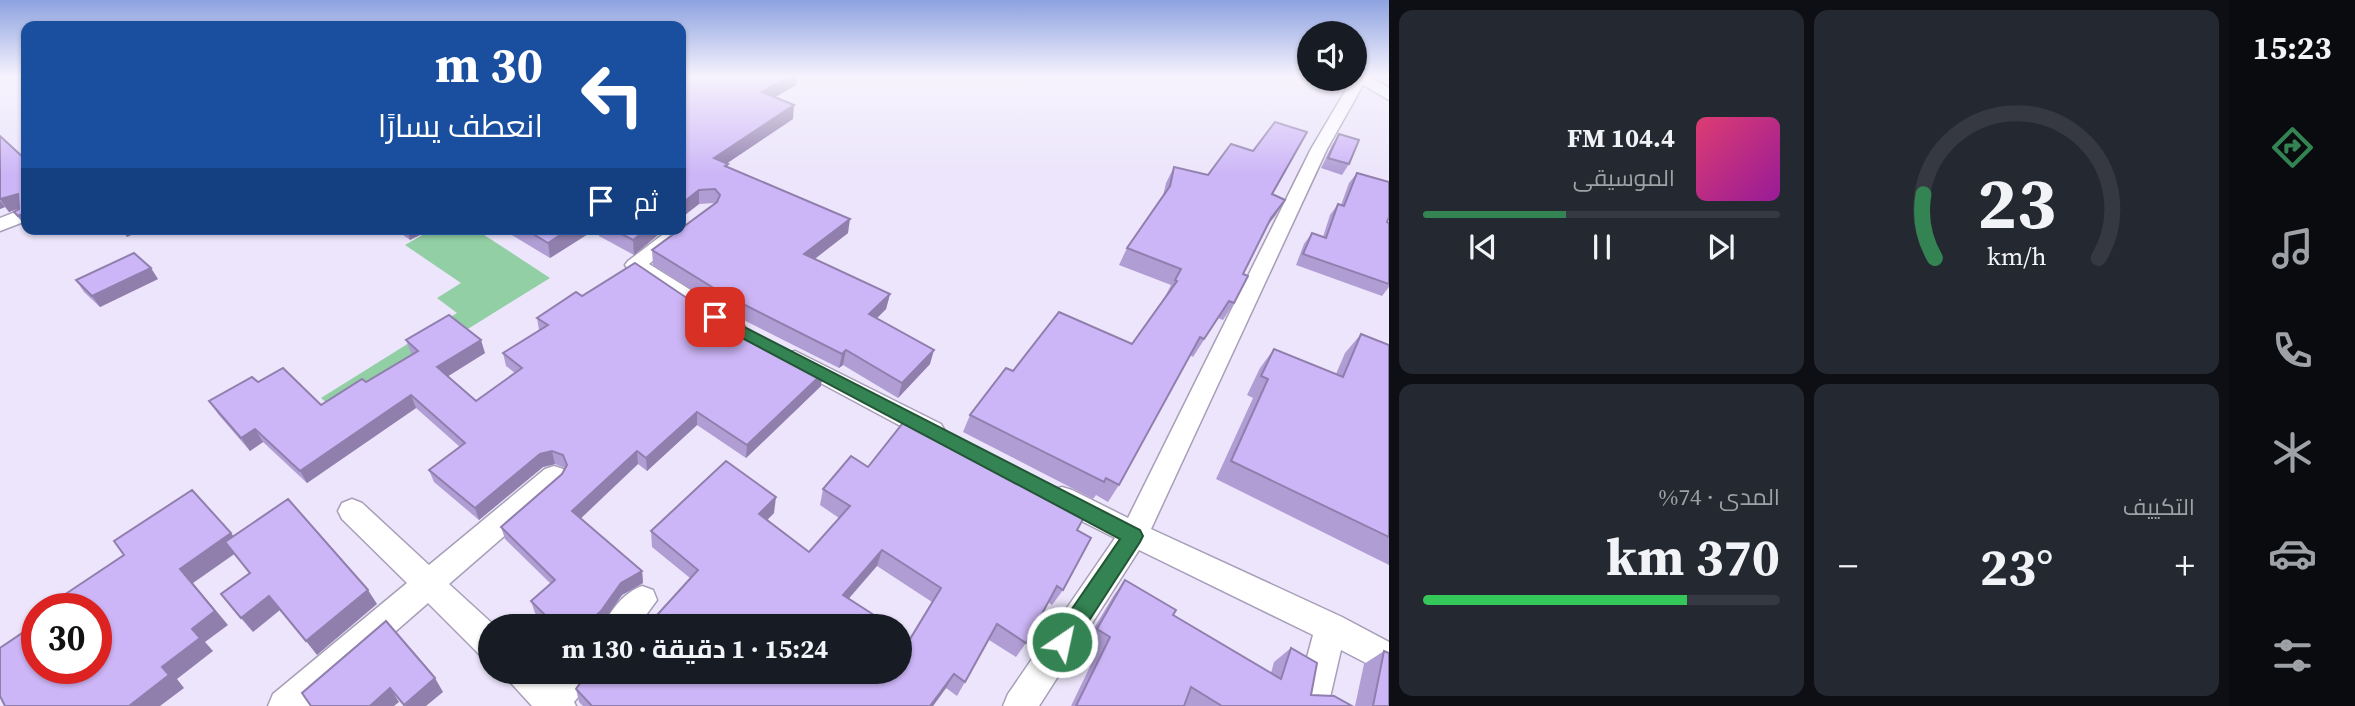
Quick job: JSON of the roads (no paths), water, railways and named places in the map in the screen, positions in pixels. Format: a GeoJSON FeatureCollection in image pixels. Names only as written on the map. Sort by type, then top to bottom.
{"type":"FeatureCollection","features":[{"type":"Feature","properties":{"kind":"street"},"geometry":{"type":"LineString","coordinates":[[1020,706],[1133,536],[1319,149],[1341,109]]}},
{"type":"Feature","properties":{"kind":"street"},"geometry":{"type":"LineString","coordinates":[[0,225],[21,216]]}},
{"type":"Feature","properties":{"kind":"street"},"geometry":{"type":"LineString","coordinates":[[686,227],[696,219]]}},
{"type":"Feature","properties":{"kind":"street"},"geometry":{"type":"LineString","coordinates":[[675,235],[635,265],[715,317],[752,337]]}},
{"type":"Feature","properties":{"kind":"street"},"geometry":{"type":"LineString","coordinates":[[777,349],[961,446]]}},
{"type":"Feature","properties":{"kind":"street"},"geometry":{"type":"LineString","coordinates":[[285,706],[554,477]]}},
{"type":"Feature","properties":{"kind":"street"},"geometry":{"type":"LineString","coordinates":[[1035,484],[1133,536],[1331,627],[1389,659]]}},
{"type":"Feature","properties":{"kind":"street"},"geometry":{"type":"LineString","coordinates":[[352,511],[478,632]]}},
{"type":"Feature","properties":{"kind":"street"},"geometry":{"type":"LineString","coordinates":[[630,614],[642,600]]}},
{"type":"Feature","properties":{"kind":"street"},"geometry":{"type":"LineString","coordinates":[[1311,706],[1331,627]]}},
{"type":"Feature","properties":{"kind":"street"},"geometry":{"type":"LineString","coordinates":[[534,684],[554,704],[570,684]]}}]}
